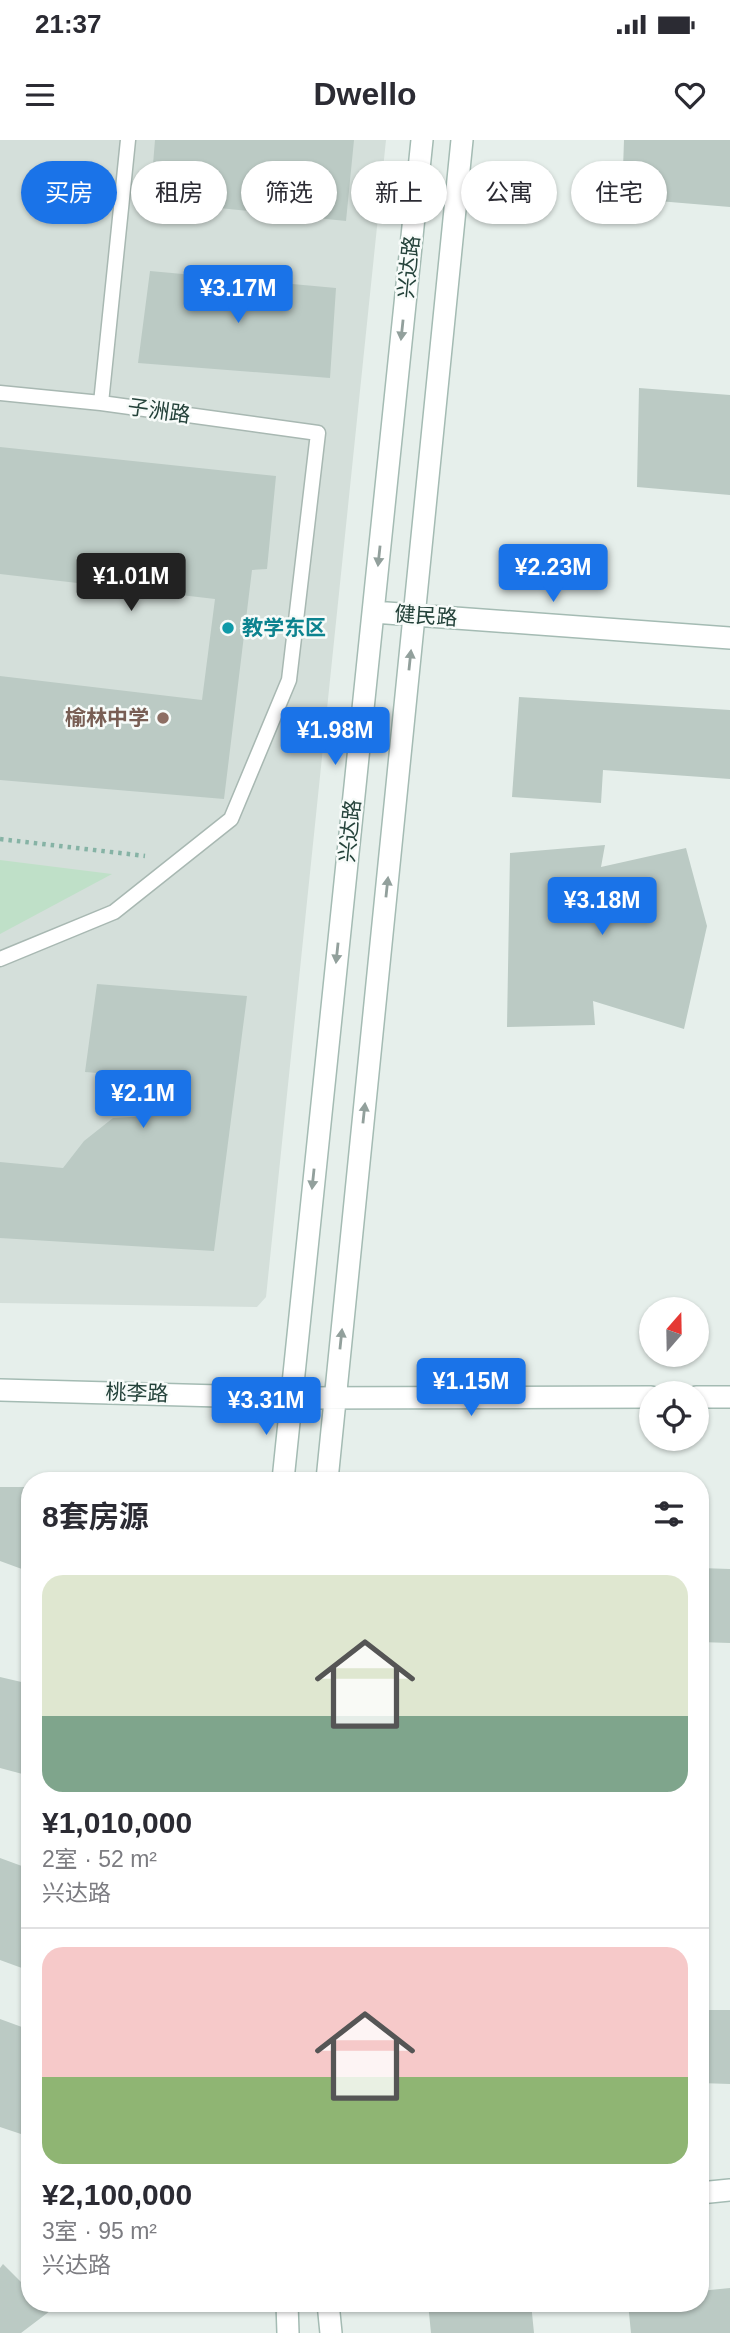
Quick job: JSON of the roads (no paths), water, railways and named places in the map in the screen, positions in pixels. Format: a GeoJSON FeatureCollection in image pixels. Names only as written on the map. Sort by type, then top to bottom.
{"type":"FeatureCollection","features":[{"type":"Feature","properties":{"kind":"main road","name":"兴达路"},"geometry":{"type":"LineString","coordinates":[[284,1472],[422,140]]}},
{"type":"Feature","properties":{"kind":"main road","name":"兴达路"},"geometry":{"type":"LineString","coordinates":[[328,1472],[462,140]]}},
{"type":"Feature","properties":{"kind":"main road","name":"健民路"},"geometry":{"type":"LineString","coordinates":[[373,612],[730,638]]}},
{"type":"Feature","properties":{"kind":"main road","name":"桃李路"},"geometry":{"type":"LineString","coordinates":[[0,1390],[290,1398],[639,1397]]}},
{"type":"Feature","properties":{"kind":"main road"},"geometry":{"type":"LineString","coordinates":[[709,1397],[730,1397]]}},
{"type":"Feature","properties":{"kind":"main road"},"geometry":{"type":"LineString","coordinates":[[709,2192],[730,2190]]}},
{"type":"Feature","properties":{"kind":"main road"},"geometry":{"type":"LineString","coordinates":[[287,2312],[288,2333]]}},
{"type":"Feature","properties":{"kind":"main road"},"geometry":{"type":"LineString","coordinates":[[329,2312],[331,2333]]}},
{"type":"Feature","properties":{"kind":"lane"},"geometry":{"type":"LineString","coordinates":[[101,403],[128,140]]}},
{"type":"Feature","properties":{"kind":"lane","name":"子洲路"},"geometry":{"type":"LineString","coordinates":[[0,393],[101,403],[318,433],[289,680],[232,819],[114,912],[0,959]]}},
{"type":"Feature","properties":{"kind":"place","name":"教学东区"},"geometry":{"type":"Point","coordinates":[228,628]}},
{"type":"Feature","properties":{"kind":"place","name":"榆林中学"},"geometry":{"type":"Point","coordinates":[163,718]}}]}
